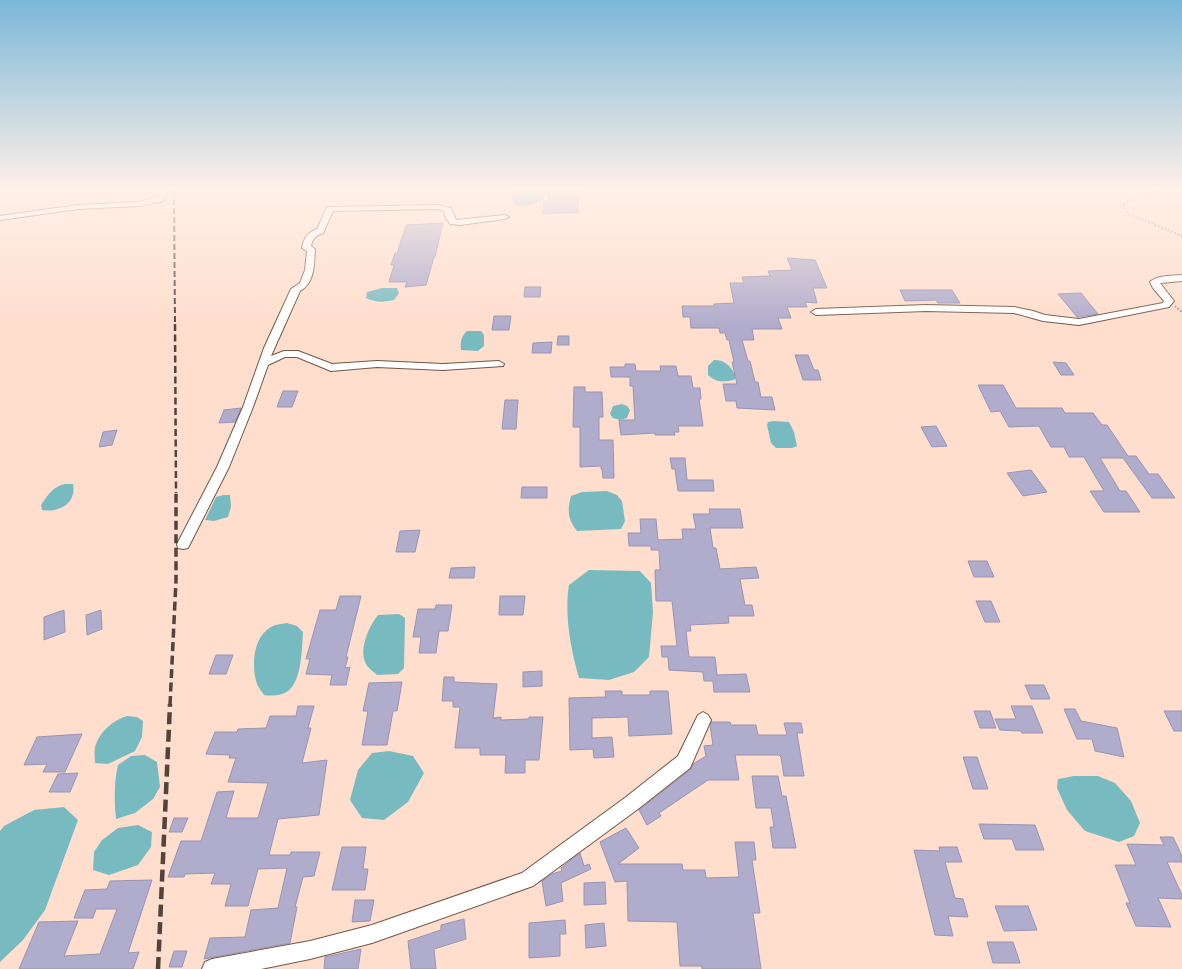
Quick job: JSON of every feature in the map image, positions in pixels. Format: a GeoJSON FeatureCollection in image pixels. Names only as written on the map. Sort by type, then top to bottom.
{"type":"FeatureCollection","features":[{"type":"Feature","properties":{"kind":"street"},"geometry":{"type":"LineString","coordinates":[[183,544],[223,467],[248,407],[269,348],[296,289],[304,285],[309,270],[311,249],[306,248],[311,235]]}},
{"type":"Feature","properties":{"kind":"street"},"geometry":{"type":"LineString","coordinates":[[816,312],[926,308],[1014,310],[1030,313],[1043,318],[1078,322],[1144,308],[1166,305],[1169,301],[1156,286],[1155,282],[1182,278]]}},
{"type":"Feature","properties":{"kind":"street"},"geometry":{"type":"LineString","coordinates":[[264,363],[284,354],[298,354],[331,368],[377,364],[443,367],[499,364]]}},
{"type":"Feature","properties":{"kind":"street"},"geometry":{"type":"LineString","coordinates":[[212,969],[310,950],[372,934],[527,880],[632,804],[684,762],[703,720]]}},
{"type":"Feature","properties":{"kind":"water"},"geometry":{"type":"Polygon","coordinates":[[[382,288],[397,288],[399,293],[394,300],[380,302],[366,298],[367,292],[382,288]]]}},
{"type":"Feature","properties":{"kind":"water"},"geometry":{"type":"Polygon","coordinates":[[[467,331],[481,331],[484,335],[484,346],[478,351],[461,350],[461,340],[467,331]]]}},
{"type":"Feature","properties":{"kind":"water"},"geometry":{"type":"Polygon","coordinates":[[[714,360],[725,362],[730,367],[736,376],[734,380],[720,381],[708,375],[708,366],[714,360]]]}},
{"type":"Feature","properties":{"kind":"water"},"geometry":{"type":"Polygon","coordinates":[[[622,404],[627,406],[630,410],[627,418],[620,420],[613,418],[610,414],[613,406],[622,404]]]}},
{"type":"Feature","properties":{"kind":"water"},"geometry":{"type":"Polygon","coordinates":[[[768,422],[789,422],[794,432],[797,446],[792,448],[776,448],[771,443],[767,425],[768,422]]]}},
{"type":"Feature","properties":{"kind":"water"},"geometry":{"type":"Polygon","coordinates":[[[65,484],[73,484],[72,497],[69,502],[65,506],[54,510],[42,510],[41,505],[51,492],[57,487],[65,484]]]}},
{"type":"Feature","properties":{"kind":"water"},"geometry":{"type":"Polygon","coordinates":[[[607,491],[617,495],[622,501],[625,521],[621,529],[577,531],[569,515],[571,496],[582,492],[607,491]]]}},
{"type":"Feature","properties":{"kind":"water"},"geometry":{"type":"Polygon","coordinates":[[[230,495],[231,507],[228,517],[214,521],[205,520],[216,497],[230,495]]]}},
{"type":"Feature","properties":{"kind":"water"},"geometry":{"type":"Polygon","coordinates":[[[589,570],[640,571],[651,583],[653,612],[649,657],[634,672],[609,680],[579,678],[573,656],[567,608],[569,585],[589,570]]]}},
{"type":"Feature","properties":{"kind":"water"},"geometry":{"type":"Polygon","coordinates":[[[399,614],[405,618],[404,668],[398,674],[377,675],[367,665],[364,658],[364,645],[368,632],[378,615],[399,614]]]}},
{"type":"Feature","properties":{"kind":"water"},"geometry":{"type":"Polygon","coordinates":[[[287,623],[297,626],[303,632],[302,655],[299,672],[293,686],[288,691],[282,694],[270,696],[264,695],[257,684],[255,677],[254,661],[257,645],[260,638],[271,627],[287,623]]]}},
{"type":"Feature","properties":{"kind":"water"},"geometry":{"type":"Polygon","coordinates":[[[127,716],[137,717],[143,721],[142,737],[135,751],[108,764],[95,763],[95,747],[103,731],[116,721],[127,716]]]}},
{"type":"Feature","properties":{"kind":"water"},"geometry":{"type":"Polygon","coordinates":[[[389,751],[413,756],[424,773],[408,802],[384,820],[362,818],[350,800],[358,770],[372,753],[389,751]]]}},
{"type":"Feature","properties":{"kind":"water"},"geometry":{"type":"Polygon","coordinates":[[[145,755],[157,762],[160,787],[153,799],[135,813],[116,819],[115,792],[118,765],[131,756],[145,755]]]}},
{"type":"Feature","properties":{"kind":"water"},"geometry":{"type":"Polygon","coordinates":[[[1074,776],[1098,776],[1115,783],[1131,801],[1140,823],[1134,836],[1119,842],[1085,831],[1067,810],[1057,788],[1058,779],[1074,776]]]}},
{"type":"Feature","properties":{"kind":"water"},"geometry":{"type":"Polygon","coordinates":[[[64,807],[78,820],[45,910],[23,940],[0,962],[0,831],[4,826],[34,810],[64,807]]]}},
{"type":"Feature","properties":{"kind":"water"},"geometry":{"type":"Polygon","coordinates":[[[138,825],[152,832],[151,847],[138,865],[109,875],[93,870],[94,852],[102,840],[118,828],[138,825]]]}},
{"type":"Feature","properties":{"kind":"building"},"geometry":{"type":"Polygon","coordinates":[[[403,235],[440,235],[426,285],[405,287],[407,282],[389,282],[394,265],[391,265],[395,253],[397,253],[403,235]]]}},
{"type":"Feature","properties":{"kind":"building"},"geometry":{"type":"Polygon","coordinates":[[[787,258],[815,260],[827,288],[813,288],[817,303],[805,302],[807,307],[787,307],[791,318],[778,318],[782,329],[752,329],[754,340],[742,340],[748,361],[750,361],[755,382],[758,382],[761,397],[772,397],[775,410],[737,408],[736,401],[726,401],[723,384],[737,384],[729,340],[727,340],[725,333],[720,333],[719,328],[691,328],[690,317],[683,317],[682,306],[714,306],[714,304],[734,303],[730,283],[744,283],[742,277],[770,276],[768,271],[792,270],[787,258]]]}},
{"type":"Feature","properties":{"kind":"building"},"geometry":{"type":"Polygon","coordinates":[[[525,287],[541,287],[540,297],[524,297],[525,287]]]}},
{"type":"Feature","properties":{"kind":"building"},"geometry":{"type":"Polygon","coordinates":[[[900,290],[952,290],[960,303],[938,303],[936,300],[905,301],[900,290]]]}},
{"type":"Feature","properties":{"kind":"building"},"geometry":{"type":"Polygon","coordinates":[[[1081,293],[1098,314],[1077,317],[1058,294],[1081,293]]]}},
{"type":"Feature","properties":{"kind":"building"},"geometry":{"type":"Polygon","coordinates":[[[494,316],[511,316],[509,330],[492,330],[494,316]]]}},
{"type":"Feature","properties":{"kind":"building"},"geometry":{"type":"Polygon","coordinates":[[[558,336],[569,336],[569,345],[557,345],[558,336]]]}},
{"type":"Feature","properties":{"kind":"building"},"geometry":{"type":"Polygon","coordinates":[[[552,342],[551,353],[532,353],[533,343],[552,342]]]}},
{"type":"Feature","properties":{"kind":"building"},"geometry":{"type":"Polygon","coordinates":[[[795,355],[808,355],[814,370],[818,370],[821,380],[803,380],[795,355]]]}},
{"type":"Feature","properties":{"kind":"building"},"geometry":{"type":"Polygon","coordinates":[[[1053,362],[1066,363],[1074,375],[1061,375],[1053,362]]]}},
{"type":"Feature","properties":{"kind":"building"},"geometry":{"type":"Polygon","coordinates":[[[625,364],[635,364],[636,371],[661,371],[660,366],[676,366],[678,376],[691,376],[693,388],[700,388],[701,399],[699,399],[703,426],[678,426],[679,432],[674,432],[675,435],[655,435],[655,433],[621,435],[619,420],[635,420],[633,386],[630,386],[630,377],[611,377],[610,367],[625,367],[625,364]]]}},
{"type":"Feature","properties":{"kind":"building"},"geometry":{"type":"Polygon","coordinates":[[[978,385],[1003,385],[1016,408],[1062,408],[1065,413],[1093,413],[1102,425],[1107,425],[1128,456],[1136,456],[1149,474],[1158,474],[1175,498],[1152,498],[1123,458],[1100,458],[1120,491],[1126,491],[1140,512],[1104,512],[1090,491],[1104,491],[1084,457],[1069,457],[1064,447],[1051,447],[1039,426],[1009,427],[1000,411],[991,412],[978,385]]]}},
{"type":"Feature","properties":{"kind":"building"},"geometry":{"type":"Polygon","coordinates":[[[574,387],[585,387],[585,392],[602,392],[603,417],[599,417],[599,440],[613,440],[614,478],[603,478],[601,466],[580,467],[580,427],[573,427],[574,387]]]}},
{"type":"Feature","properties":{"kind":"building"},"geometry":{"type":"Polygon","coordinates":[[[283,391],[298,391],[292,407],[277,407],[283,391]]]}},
{"type":"Feature","properties":{"kind":"building"},"geometry":{"type":"Polygon","coordinates":[[[505,400],[518,400],[516,429],[502,429],[505,400]]]}},
{"type":"Feature","properties":{"kind":"building"},"geometry":{"type":"Polygon","coordinates":[[[241,408],[235,422],[219,423],[224,410],[241,408]]]}},
{"type":"Feature","properties":{"kind":"building"},"geometry":{"type":"Polygon","coordinates":[[[936,426],[947,446],[932,447],[921,427],[936,426]]]}},
{"type":"Feature","properties":{"kind":"building"},"geometry":{"type":"Polygon","coordinates":[[[117,430],[112,445],[99,447],[103,432],[117,430]]]}},
{"type":"Feature","properties":{"kind":"building"},"geometry":{"type":"Polygon","coordinates":[[[670,458],[685,458],[687,480],[713,480],[714,491],[678,491],[675,469],[672,469],[670,458]]]}},
{"type":"Feature","properties":{"kind":"building"},"geometry":{"type":"Polygon","coordinates":[[[1031,470],[1047,492],[1023,496],[1007,473],[1031,470]]]}},
{"type":"Feature","properties":{"kind":"building"},"geometry":{"type":"Polygon","coordinates":[[[522,487],[547,487],[547,498],[521,498],[522,487]]]}},
{"type":"Feature","properties":{"kind":"building"},"geometry":{"type":"Polygon","coordinates":[[[709,509],[740,509],[743,528],[710,528],[713,548],[716,548],[720,569],[756,567],[759,578],[740,579],[745,605],[752,605],[754,616],[728,616],[729,623],[690,625],[691,631],[686,631],[689,657],[715,657],[717,675],[746,674],[750,692],[714,692],[713,681],[704,681],[703,672],[669,670],[668,657],[662,657],[661,646],[677,646],[672,601],[656,601],[655,570],[660,570],[659,550],[651,550],[651,546],[629,546],[628,533],[641,533],[640,519],[656,519],[658,540],[683,539],[682,529],[696,529],[693,514],[710,514],[709,509]]]}},
{"type":"Feature","properties":{"kind":"building"},"geometry":{"type":"Polygon","coordinates":[[[420,530],[415,552],[396,552],[400,531],[420,530]]]}},
{"type":"Feature","properties":{"kind":"building"},"geometry":{"type":"Polygon","coordinates":[[[968,561],[987,561],[994,577],[974,577],[968,561]]]}},
{"type":"Feature","properties":{"kind":"building"},"geometry":{"type":"Polygon","coordinates":[[[475,567],[474,578],[449,578],[451,568],[475,567]]]}},
{"type":"Feature","properties":{"kind":"building"},"geometry":{"type":"Polygon","coordinates":[[[340,596],[361,596],[346,657],[348,657],[345,668],[350,667],[346,685],[330,685],[332,675],[306,674],[310,659],[306,659],[320,610],[336,610],[340,596]]]}},
{"type":"Feature","properties":{"kind":"building"},"geometry":{"type":"Polygon","coordinates":[[[500,596],[525,596],[523,615],[499,615],[500,596]]]}},
{"type":"Feature","properties":{"kind":"building"},"geometry":{"type":"Polygon","coordinates":[[[976,601],[991,601],[1000,622],[985,622],[976,601]]]}},
{"type":"Feature","properties":{"kind":"building"},"geometry":{"type":"Polygon","coordinates":[[[436,605],[452,605],[448,631],[439,631],[436,653],[419,653],[421,637],[413,637],[418,609],[435,609],[436,605]]]}},
{"type":"Feature","properties":{"kind":"building"},"geometry":{"type":"Polygon","coordinates":[[[64,610],[65,632],[44,640],[44,617],[64,610]]]}},
{"type":"Feature","properties":{"kind":"building"},"geometry":{"type":"Polygon","coordinates":[[[101,610],[102,629],[87,635],[86,615],[101,610]]]}},
{"type":"Feature","properties":{"kind":"building"},"geometry":{"type":"Polygon","coordinates":[[[216,655],[233,655],[226,674],[209,674],[216,655]]]}},
{"type":"Feature","properties":{"kind":"building"},"geometry":{"type":"Polygon","coordinates":[[[542,671],[542,686],[523,687],[523,672],[542,671]]]}},
{"type":"Feature","properties":{"kind":"building"},"geometry":{"type":"Polygon","coordinates":[[[444,677],[454,677],[454,682],[497,684],[493,718],[501,717],[501,720],[543,717],[539,760],[525,760],[525,773],[505,773],[506,755],[480,755],[480,748],[455,748],[460,707],[453,707],[453,701],[442,701],[444,677]]]}},
{"type":"Feature","properties":{"kind":"building"},"geometry":{"type":"Polygon","coordinates":[[[402,682],[397,711],[393,711],[387,745],[362,745],[368,711],[363,711],[369,683],[402,682]]]}},
{"type":"Feature","properties":{"kind":"building"},"geometry":{"type":"Polygon","coordinates":[[[1025,685],[1044,685],[1050,699],[1031,699],[1025,685]]]}},
{"type":"Feature","properties":{"kind":"building"},"geometry":{"type":"Polygon","coordinates":[[[605,691],[622,691],[622,695],[650,695],[650,691],[668,691],[672,734],[629,736],[628,717],[592,718],[592,738],[612,737],[614,757],[594,758],[593,749],[570,750],[569,698],[606,697],[605,691]]]}},
{"type":"Feature","properties":{"kind":"building"},"geometry":{"type":"Polygon","coordinates":[[[298,706],[314,706],[308,728],[311,728],[302,763],[327,760],[319,815],[278,819],[269,855],[290,855],[291,852],[320,852],[314,876],[303,877],[295,907],[297,907],[290,943],[204,959],[210,938],[245,937],[251,910],[278,908],[287,868],[258,869],[248,906],[225,906],[231,884],[211,884],[215,873],[185,874],[184,877],[168,877],[181,841],[201,841],[217,792],[234,791],[226,818],[258,818],[268,783],[228,782],[236,758],[229,758],[230,755],[206,754],[215,732],[237,732],[238,729],[266,728],[270,716],[296,716],[298,706]]]}},
{"type":"Feature","properties":{"kind":"building"},"geometry":{"type":"Polygon","coordinates":[[[1011,706],[1032,706],[1043,733],[1022,733],[1021,731],[1000,730],[995,719],[1016,719],[1011,706]]]}},
{"type":"Feature","properties":{"kind":"building"},"geometry":{"type":"Polygon","coordinates":[[[1064,709],[1075,709],[1081,721],[1117,728],[1124,757],[1095,751],[1092,739],[1077,739],[1064,709]]]}},
{"type":"Feature","properties":{"kind":"building"},"geometry":{"type":"Polygon","coordinates":[[[974,711],[990,711],[996,728],[980,728],[974,711]]]}},
{"type":"Feature","properties":{"kind":"building"},"geometry":{"type":"Polygon","coordinates":[[[1164,711],[1182,711],[1182,731],[1174,731],[1164,711]]]}},
{"type":"Feature","properties":{"kind":"building"},"geometry":{"type":"Polygon","coordinates":[[[712,722],[730,722],[731,725],[756,725],[758,735],[787,735],[784,723],[801,723],[803,733],[797,733],[804,776],[784,776],[781,757],[779,755],[735,755],[739,780],[708,780],[659,813],[661,816],[647,825],[639,810],[691,769],[693,764],[706,756],[704,746],[713,745],[710,725],[712,722]]]}},
{"type":"Feature","properties":{"kind":"building"},"geometry":{"type":"Polygon","coordinates":[[[82,734],[65,772],[43,772],[47,764],[24,765],[37,737],[82,734]]]}},
{"type":"Feature","properties":{"kind":"building"},"geometry":{"type":"Polygon","coordinates":[[[963,757],[977,757],[988,789],[973,789],[963,757]]]}},
{"type":"Feature","properties":{"kind":"building"},"geometry":{"type":"Polygon","coordinates":[[[78,773],[70,792],[49,792],[58,774],[78,773]]]}},
{"type":"Feature","properties":{"kind":"building"},"geometry":{"type":"Polygon","coordinates":[[[752,776],[778,776],[782,796],[786,796],[796,848],[773,848],[770,827],[774,827],[771,808],[756,808],[752,776]]]}},
{"type":"Feature","properties":{"kind":"building"},"geometry":{"type":"Polygon","coordinates":[[[174,818],[188,818],[182,832],[169,832],[174,818]]]}},
{"type":"Feature","properties":{"kind":"building"},"geometry":{"type":"Polygon","coordinates":[[[979,824],[1035,825],[1044,850],[1016,850],[1012,839],[984,839],[979,824]]]}},
{"type":"Feature","properties":{"kind":"building"},"geometry":{"type":"Polygon","coordinates":[[[626,828],[639,848],[618,864],[682,864],[683,870],[705,870],[706,878],[739,877],[735,842],[754,842],[756,860],[752,860],[760,913],[753,913],[761,969],[702,969],[702,966],[680,966],[677,922],[628,921],[627,881],[615,882],[600,842],[626,828]]]}},
{"type":"Feature","properties":{"kind":"building"},"geometry":{"type":"Polygon","coordinates":[[[1160,837],[1173,837],[1182,856],[1182,862],[1167,862],[1182,895],[1182,899],[1158,898],[1171,927],[1136,926],[1126,903],[1130,903],[1115,865],[1136,865],[1127,844],[1164,845],[1160,837]]]}},
{"type":"Feature","properties":{"kind":"building"},"geometry":{"type":"Polygon","coordinates":[[[342,847],[366,847],[363,869],[368,869],[365,890],[332,890],[342,847]]]}},
{"type":"Feature","properties":{"kind":"building"},"geometry":{"type":"Polygon","coordinates":[[[939,847],[957,847],[962,862],[945,862],[955,898],[963,899],[968,917],[948,916],[953,936],[935,935],[914,850],[940,851],[939,847]]]}},
{"type":"Feature","properties":{"kind":"building"},"geometry":{"type":"Polygon","coordinates":[[[580,853],[584,866],[589,864],[591,869],[561,883],[563,901],[546,906],[542,881],[552,874],[562,871],[561,868],[580,853]]]}},
{"type":"Feature","properties":{"kind":"building"},"geometry":{"type":"Polygon","coordinates":[[[152,880],[128,953],[139,952],[133,969],[19,969],[39,922],[78,921],[64,956],[100,954],[117,909],[96,909],[93,918],[74,918],[85,890],[107,889],[110,881],[152,880]]]}},
{"type":"Feature","properties":{"kind":"building"},"geometry":{"type":"Polygon","coordinates":[[[605,882],[606,904],[584,905],[584,883],[605,882]]]}},
{"type":"Feature","properties":{"kind":"building"},"geometry":{"type":"Polygon","coordinates":[[[355,900],[374,900],[370,921],[352,922],[355,900]]]}},
{"type":"Feature","properties":{"kind":"building"},"geometry":{"type":"Polygon","coordinates":[[[995,906],[1028,906],[1037,930],[1004,931],[995,906]]]}},
{"type":"Feature","properties":{"kind":"building"},"geometry":{"type":"Polygon","coordinates":[[[464,919],[466,939],[434,949],[436,969],[411,969],[408,941],[441,930],[441,925],[464,919]]]}},
{"type":"Feature","properties":{"kind":"building"},"geometry":{"type":"Polygon","coordinates":[[[565,920],[566,934],[560,934],[560,956],[529,958],[529,923],[565,920]]]}},
{"type":"Feature","properties":{"kind":"building"},"geometry":{"type":"Polygon","coordinates":[[[604,923],[606,946],[586,948],[585,925],[604,923]]]}},
{"type":"Feature","properties":{"kind":"building"},"geometry":{"type":"Polygon","coordinates":[[[987,942],[1013,942],[1020,963],[993,963],[987,942]]]}},
{"type":"Feature","properties":{"kind":"building"},"geometry":{"type":"Polygon","coordinates":[[[361,949],[358,969],[324,969],[325,957],[361,949]]]}},
{"type":"Feature","properties":{"kind":"building"},"geometry":{"type":"Polygon","coordinates":[[[174,951],[187,951],[182,967],[169,967],[174,951]]]}},
{"type":"Feature","properties":{"kind":"railway"},"geometry":{"type":"LineString","coordinates":[[174,235],[175,325]]}},
{"type":"Feature","properties":{"kind":"railway"},"geometry":{"type":"LineString","coordinates":[[175,324],[176,493]]}},
{"type":"Feature","properties":{"kind":"railway"},"geometry":{"type":"LineString","coordinates":[[170,705],[176,580],[176,493]]}},
{"type":"Feature","properties":{"kind":"railway"},"geometry":{"type":"LineString","coordinates":[[158,969],[170,704]]}}]}
